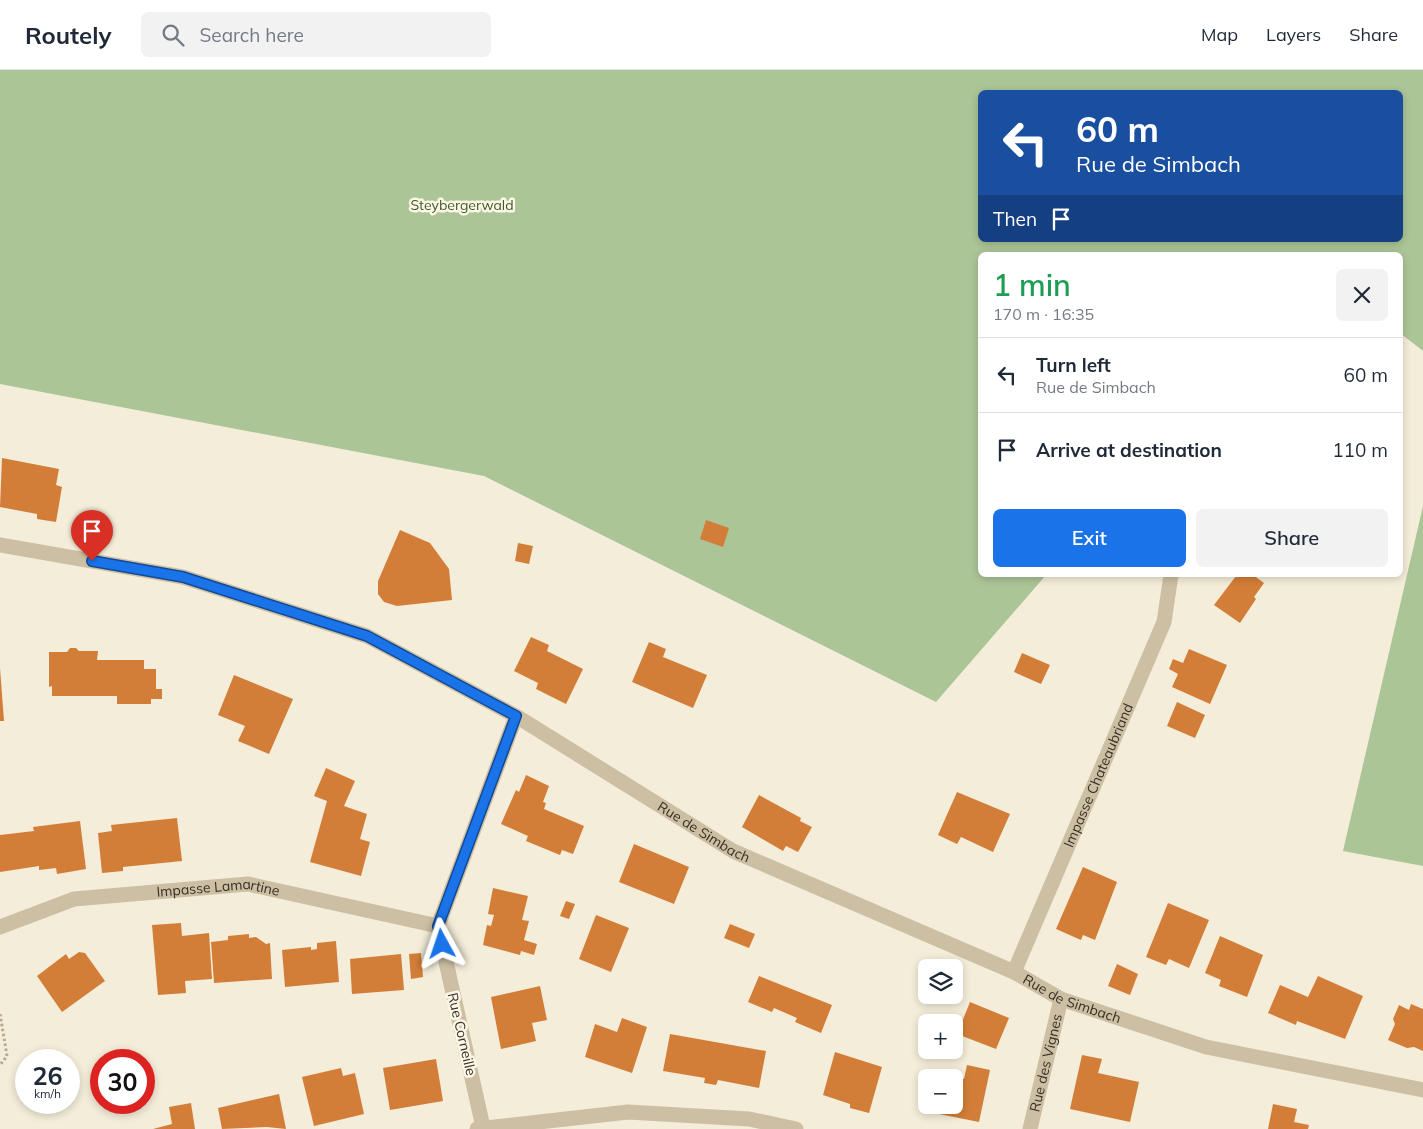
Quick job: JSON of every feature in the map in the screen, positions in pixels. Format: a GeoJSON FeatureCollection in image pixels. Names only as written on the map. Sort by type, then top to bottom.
{"type":"FeatureCollection","features":[{"type":"Feature","properties":{"kind":"street","name":"Rue de Simbach"},"geometry":{"type":"LineString","coordinates":[[0,544],[183,577],[367,636],[516,716],[732,850],[1014,972],[1062,999],[1206,1047],[1423,1090]]}},
{"type":"Feature","properties":{"kind":"street","name":"Impasse Chateaubriand"},"geometry":{"type":"LineString","coordinates":[[1014,972],[1164,622],[1171,577]]}},
{"type":"Feature","properties":{"kind":"street"},"geometry":{"type":"LineString","coordinates":[[438,926],[516,716]]}},
{"type":"Feature","properties":{"kind":"street","name":"Impasse Lamartine"},"geometry":{"type":"LineString","coordinates":[[0,927],[74,899],[248,884],[438,926]]}},
{"type":"Feature","properties":{"kind":"street","name":"Rue Corneille"},"geometry":{"type":"LineString","coordinates":[[438,926],[480,1128]]}},
{"type":"Feature","properties":{"kind":"street","name":"Rue des Vignes"},"geometry":{"type":"LineString","coordinates":[[1030,1129],[1062,999]]}},
{"type":"Feature","properties":{"kind":"street"},"geometry":{"type":"LineString","coordinates":[[480,1128],[628,1112],[796,1129]]}},
{"type":"Feature","properties":{"kind":"path"},"geometry":{"type":"LineString","coordinates":[[0,1014],[7,1056],[0,1065]]}},
{"type":"Feature","properties":{"kind":"green space","name":"Steybergerwald"},"geometry":{"type":"Polygon","coordinates":[[[0,70],[1423,70],[1423,351],[1403,335],[1403,252],[978,252],[978,577],[1044,577],[936,702],[484,476],[0,384],[0,70]]]}},
{"type":"Feature","properties":{"kind":"green space"},"geometry":{"type":"Polygon","coordinates":[[[1423,506],[1423,866],[1343,851],[1423,506]]]}},
{"type":"Feature","properties":{"kind":"building"},"geometry":{"type":"Polygon","coordinates":[[[2,458],[59,469],[56,485],[62,487],[56,522],[37,519],[37,514],[0,507],[2,458]]]}},
{"type":"Feature","properties":{"kind":"building"},"geometry":{"type":"Polygon","coordinates":[[[706,520],[729,528],[723,547],[700,539],[706,520]]]}},
{"type":"Feature","properties":{"kind":"building"},"geometry":{"type":"Polygon","coordinates":[[[400,530],[430,543],[449,569],[452,600],[397,606],[384,602],[378,594],[378,581],[400,530]]]}},
{"type":"Feature","properties":{"kind":"building"},"geometry":{"type":"Polygon","coordinates":[[[518,543],[533,546],[529,564],[515,561],[518,543]]]}},
{"type":"Feature","properties":{"kind":"building"},"geometry":{"type":"Polygon","coordinates":[[[1235,577],[1256,577],[1264,583],[1240,623],[1214,605],[1235,577]]]}},
{"type":"Feature","properties":{"kind":"building"},"geometry":{"type":"Polygon","coordinates":[[[531,637],[549,645],[547,651],[583,669],[566,704],[536,689],[538,683],[514,671],[531,637]]]}},
{"type":"Feature","properties":{"kind":"building"},"geometry":{"type":"Polygon","coordinates":[[[649,642],[666,649],[663,657],[707,675],[693,708],[632,682],[649,642]]]}},
{"type":"Feature","properties":{"kind":"building"},"geometry":{"type":"Polygon","coordinates":[[[70,648],[76,648],[79,651],[98,651],[97,660],[144,660],[144,669],[156,669],[156,689],[162,689],[162,699],[151,699],[151,704],[117,704],[117,696],[52,696],[52,686],[49,687],[49,652],[67,652],[70,648]]]}},
{"type":"Feature","properties":{"kind":"building"},"geometry":{"type":"Polygon","coordinates":[[[1189,649],[1227,665],[1210,704],[1172,687],[1178,674],[1169,669],[1173,659],[1183,663],[1189,649]]]}},
{"type":"Feature","properties":{"kind":"building"},"geometry":{"type":"Polygon","coordinates":[[[1022,653],[1050,665],[1041,684],[1014,672],[1022,653]]]}},
{"type":"Feature","properties":{"kind":"building"},"geometry":{"type":"Polygon","coordinates":[[[0,668],[4,721],[0,721],[0,668]]]}},
{"type":"Feature","properties":{"kind":"building"},"geometry":{"type":"Polygon","coordinates":[[[234,675],[293,699],[269,754],[238,741],[245,726],[218,715],[234,675]]]}},
{"type":"Feature","properties":{"kind":"building"},"geometry":{"type":"Polygon","coordinates":[[[1177,702],[1205,715],[1195,738],[1167,726],[1177,702]]]}},
{"type":"Feature","properties":{"kind":"building"},"geometry":{"type":"Polygon","coordinates":[[[326,768],[355,781],[344,806],[367,814],[360,839],[370,842],[361,876],[310,862],[327,801],[314,796],[326,768]]]}},
{"type":"Feature","properties":{"kind":"building"},"geometry":{"type":"Polygon","coordinates":[[[526,775],[549,786],[543,802],[546,803],[544,809],[584,826],[573,854],[562,850],[560,855],[526,841],[528,836],[501,824],[516,790],[519,792],[526,775]]]}},
{"type":"Feature","properties":{"kind":"building"},"geometry":{"type":"Polygon","coordinates":[[[957,792],[1010,814],[993,852],[961,837],[957,844],[938,835],[957,792]]]}},
{"type":"Feature","properties":{"kind":"building"},"geometry":{"type":"Polygon","coordinates":[[[759,795],[801,818],[800,821],[812,827],[798,852],[786,846],[783,851],[742,827],[759,795]]]}},
{"type":"Feature","properties":{"kind":"building"},"geometry":{"type":"Polygon","coordinates":[[[177,818],[182,861],[123,867],[123,871],[102,873],[98,833],[112,831],[111,825],[177,818]]]}},
{"type":"Feature","properties":{"kind":"building"},"geometry":{"type":"Polygon","coordinates":[[[80,821],[86,869],[57,874],[56,868],[39,870],[39,866],[0,872],[0,835],[34,831],[33,827],[80,821]]]}},
{"type":"Feature","properties":{"kind":"building"},"geometry":{"type":"Polygon","coordinates":[[[634,844],[689,867],[674,904],[619,882],[634,844]]]}},
{"type":"Feature","properties":{"kind":"building"},"geometry":{"type":"Polygon","coordinates":[[[1083,867],[1117,882],[1095,940],[1083,935],[1081,940],[1056,929],[1083,867]]]}},
{"type":"Feature","properties":{"kind":"building"},"geometry":{"type":"Polygon","coordinates":[[[493,888],[528,896],[522,920],[529,921],[524,940],[537,944],[534,955],[521,951],[520,955],[483,945],[487,925],[491,926],[494,915],[488,914],[493,888]]]}},
{"type":"Feature","properties":{"kind":"building"},"geometry":{"type":"Polygon","coordinates":[[[566,901],[575,904],[569,919],[560,916],[566,901]]]}},
{"type":"Feature","properties":{"kind":"building"},"geometry":{"type":"Polygon","coordinates":[[[1168,903],[1209,920],[1189,968],[1169,959],[1166,965],[1146,957],[1168,903]]]}},
{"type":"Feature","properties":{"kind":"building"},"geometry":{"type":"Polygon","coordinates":[[[596,915],[629,928],[611,972],[579,959],[596,915]]]}},
{"type":"Feature","properties":{"kind":"building"},"geometry":{"type":"Polygon","coordinates":[[[181,923],[182,936],[209,933],[212,979],[185,981],[186,993],[158,995],[152,925],[181,923]]]}},
{"type":"Feature","properties":{"kind":"building"},"geometry":{"type":"Polygon","coordinates":[[[730,924],[755,934],[749,948],[724,938],[730,924]]]}},
{"type":"Feature","properties":{"kind":"building"},"geometry":{"type":"Polygon","coordinates":[[[249,934],[249,938],[256,937],[266,944],[270,943],[272,979],[214,983],[211,942],[228,940],[228,936],[249,934]]]}},
{"type":"Feature","properties":{"kind":"building"},"geometry":{"type":"Polygon","coordinates":[[[1220,936],[1263,955],[1247,997],[1219,986],[1221,980],[1205,973],[1220,936]]]}},
{"type":"Feature","properties":{"kind":"building"},"geometry":{"type":"Polygon","coordinates":[[[336,941],[339,982],[285,987],[282,950],[311,947],[311,950],[317,949],[317,943],[336,941]]]}},
{"type":"Feature","properties":{"kind":"building"},"geometry":{"type":"Polygon","coordinates":[[[79,952],[85,953],[105,981],[62,1012],[37,976],[66,954],[69,959],[79,952]]]}},
{"type":"Feature","properties":{"kind":"building"},"geometry":{"type":"Polygon","coordinates":[[[421,953],[423,977],[411,979],[409,954],[421,953]]]}},
{"type":"Feature","properties":{"kind":"building"},"geometry":{"type":"Polygon","coordinates":[[[401,954],[404,990],[352,994],[350,959],[401,954]]]}},
{"type":"Feature","properties":{"kind":"building"},"geometry":{"type":"Polygon","coordinates":[[[1117,964],[1138,974],[1130,995],[1108,986],[1117,964]]]}},
{"type":"Feature","properties":{"kind":"building"},"geometry":{"type":"Polygon","coordinates":[[[759,976],[832,1005],[821,1033],[795,1022],[797,1018],[774,1008],[772,1012],[748,1002],[759,976]]]}},
{"type":"Feature","properties":{"kind":"building"},"geometry":{"type":"Polygon","coordinates":[[[1318,976],[1363,996],[1345,1039],[1297,1021],[1296,1025],[1268,1013],[1280,985],[1308,997],[1318,976]]]}},
{"type":"Feature","properties":{"kind":"building"},"geometry":{"type":"Polygon","coordinates":[[[540,986],[547,1020],[532,1023],[536,1041],[501,1049],[491,997],[540,986]]]}},
{"type":"Feature","properties":{"kind":"building"},"geometry":{"type":"Polygon","coordinates":[[[970,1002],[1009,1018],[996,1049],[963,1036],[963,1019],[970,1002]]]}},
{"type":"Feature","properties":{"kind":"building"},"geometry":{"type":"Polygon","coordinates":[[[1411,1004],[1423,1009],[1423,1051],[1414,1047],[1407,1048],[1388,1040],[1395,1024],[1393,1019],[1399,1005],[1409,1010],[1411,1004]]]}},
{"type":"Feature","properties":{"kind":"building"},"geometry":{"type":"Polygon","coordinates":[[[622,1018],[647,1027],[632,1073],[585,1057],[595,1024],[617,1032],[622,1018]]]}},
{"type":"Feature","properties":{"kind":"building"},"geometry":{"type":"Polygon","coordinates":[[[670,1034],[766,1051],[759,1088],[718,1080],[716,1085],[704,1083],[705,1078],[663,1071],[670,1034]]]}},
{"type":"Feature","properties":{"kind":"building"},"geometry":{"type":"Polygon","coordinates":[[[835,1052],[882,1067],[869,1113],[850,1108],[850,1104],[823,1095],[835,1052]]]}},
{"type":"Feature","properties":{"kind":"building"},"geometry":{"type":"Polygon","coordinates":[[[1082,1055],[1102,1059],[1098,1073],[1139,1082],[1130,1122],[1070,1109],[1082,1055]]]}},
{"type":"Feature","properties":{"kind":"building"},"geometry":{"type":"Polygon","coordinates":[[[436,1059],[443,1101],[390,1110],[383,1068],[436,1059]]]}},
{"type":"Feature","properties":{"kind":"building"},"geometry":{"type":"Polygon","coordinates":[[[967,1065],[990,1070],[979,1122],[939,1114],[963,1114],[964,1079],[967,1065]]]}},
{"type":"Feature","properties":{"kind":"building"},"geometry":{"type":"Polygon","coordinates":[[[341,1068],[343,1076],[355,1073],[364,1114],[314,1126],[302,1077],[341,1068]]]}},
{"type":"Feature","properties":{"kind":"building"},"geometry":{"type":"Polygon","coordinates":[[[279,1094],[286,1129],[267,1127],[222,1129],[218,1108],[279,1094]]]}},
{"type":"Feature","properties":{"kind":"building"},"geometry":{"type":"Polygon","coordinates":[[[191,1103],[195,1129],[153,1129],[172,1124],[169,1107],[191,1103]]]}},
{"type":"Feature","properties":{"kind":"building"},"geometry":{"type":"Polygon","coordinates":[[[1273,1104],[1297,1109],[1294,1122],[1309,1125],[1308,1129],[1268,1129],[1273,1104]]]}},
{"type":"Feature","properties":{"kind":"route"},"geometry":{"type":"LineString","coordinates":[[92,561],[183,577],[367,636],[516,716],[438,926],[442,944]]}}]}
